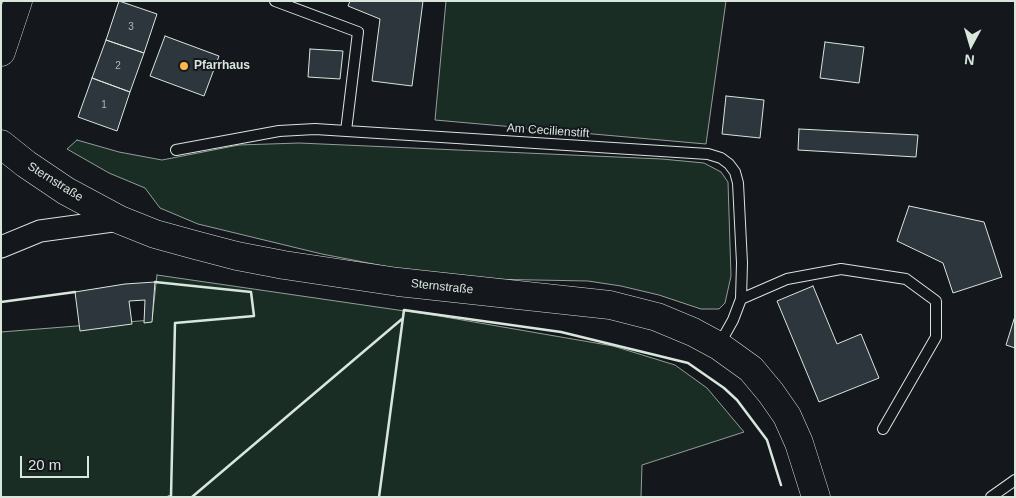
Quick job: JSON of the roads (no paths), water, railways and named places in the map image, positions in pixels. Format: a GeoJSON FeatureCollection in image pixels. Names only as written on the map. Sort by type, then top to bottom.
{"type":"FeatureCollection","features":[{"type":"Feature","properties":{"kind":"main road"},"geometry":{"type":"LineString","coordinates":[[1,52],[18,1]]}},
{"type":"Feature","properties":{"kind":"main road","name":"Sternstraße"},"geometry":{"type":"LineString","coordinates":[[1,144],[26,164],[66,191],[120,220],[155,234],[238,256],[284,265],[398,282],[610,306],[657,317],[693,332],[719,346],[752,369],[772,393],[787,416],[816,497]]}},
{"type":"Feature","properties":{"kind":"street"},"geometry":{"type":"LineString","coordinates":[[1,247],[40,231],[120,220]]}},
{"type":"Feature","properties":{"kind":"lane"},"geometry":{"type":"LineString","coordinates":[[275,1],[358,32],[346,131]]}},
{"type":"Feature","properties":{"kind":"lane","name":"Am Cecilienstift"},"geometry":{"type":"LineString","coordinates":[[176,150],[279,131],[315,129],[708,154],[720,158],[729,164],[735,172],[738,183],[742,263],[741,299],[733,320],[719,346]]}},
{"type":"Feature","properties":{"kind":"lane"},"geometry":{"type":"LineString","coordinates":[[741,299],[787,279],[840,268],[906,279],[936,301],[936,337],[883,429]]}},
{"type":"Feature","properties":{"kind":"lane"},"geometry":{"type":"LineString","coordinates":[[991,497],[1015,480]]}},
{"type":"Feature","properties":{"kind":"place","name":"Pfarrhaus"},"geometry":{"type":"Point","coordinates":[184,66]}}]}
